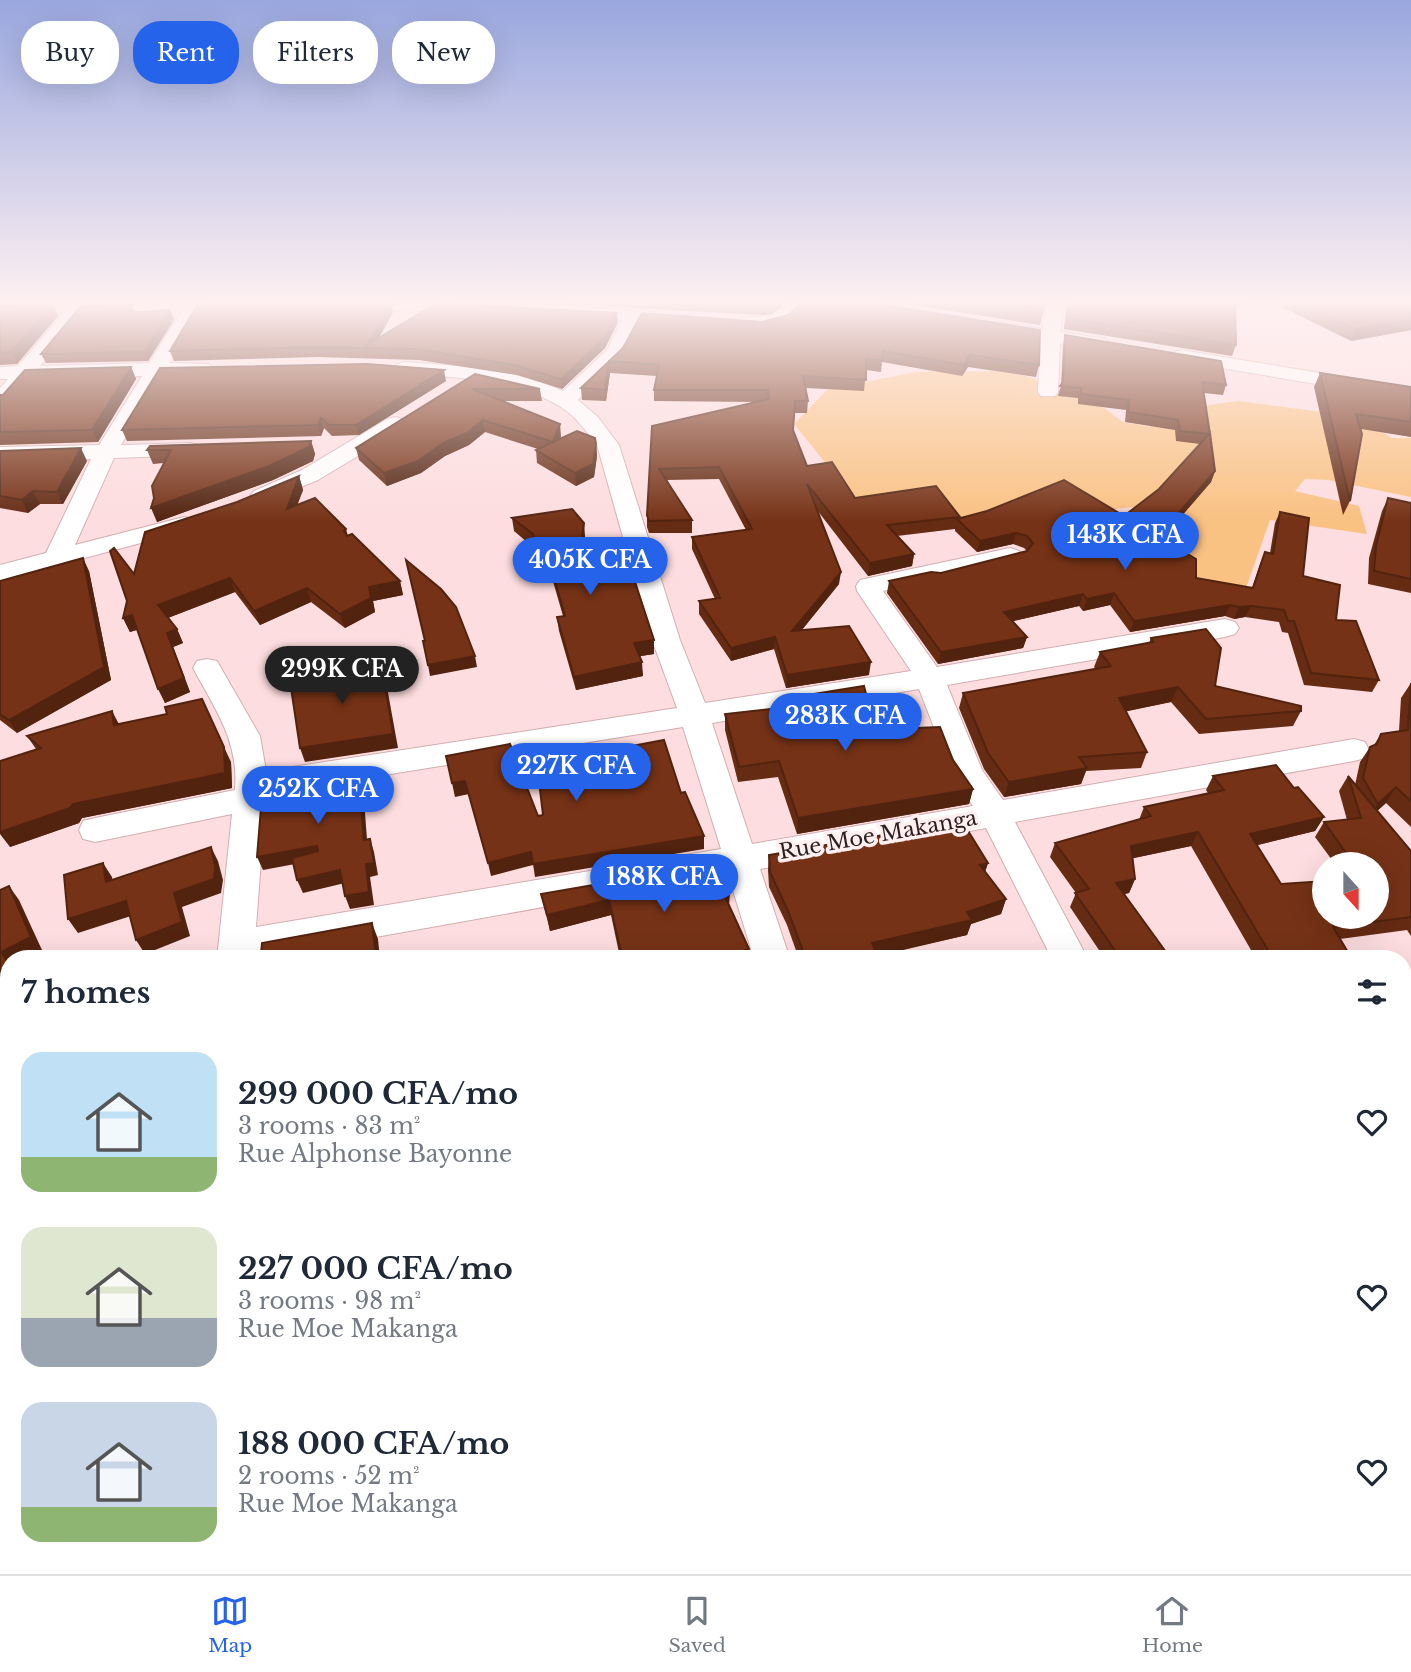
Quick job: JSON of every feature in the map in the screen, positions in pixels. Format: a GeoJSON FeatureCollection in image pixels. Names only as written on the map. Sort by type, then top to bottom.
{"type":"FeatureCollection","features":[{"type":"Feature","properties":{"kind":"street"},"geometry":{"type":"LineString","coordinates":[[0,401],[24,374]]}},
{"type":"Feature","properties":{"kind":"street"},"geometry":{"type":"LineString","coordinates":[[55,561],[104,453],[154,374]]}},
{"type":"Feature","properties":{"kind":"street"},"geometry":{"type":"LineString","coordinates":[[468,374],[534,388],[566,401],[591,421],[608,445],[666,640],[694,714],[769,950]]}},
{"type":"Feature","properties":{"kind":"street"},"geometry":{"type":"LineString","coordinates":[[566,401],[593,374]]}},
{"type":"Feature","properties":{"kind":"street"},"geometry":{"type":"LineString","coordinates":[[1048,392],[1049,374]]}},
{"type":"Feature","properties":{"kind":"street"},"geometry":{"type":"LineString","coordinates":[[1291,374],[1411,394]]}},
{"type":"Feature","properties":{"kind":"street"},"geometry":{"type":"LineString","coordinates":[[440,396],[474,375]]}},
{"type":"Feature","properties":{"kind":"street"},"geometry":{"type":"LineString","coordinates":[[237,505],[310,475],[418,410]]}},
{"type":"Feature","properties":{"kind":"street"},"geometry":{"type":"LineString","coordinates":[[322,445],[363,444]]}},
{"type":"Feature","properties":{"kind":"street"},"geometry":{"type":"LineString","coordinates":[[0,454],[212,449]]}},
{"type":"Feature","properties":{"kind":"street"},"geometry":{"type":"LineString","coordinates":[[0,573],[55,561],[200,518]]}},
{"type":"Feature","properties":{"kind":"street"},"geometry":{"type":"LineString","coordinates":[[1014,555],[928,576],[869,586],[930,678],[968,774],[995,814],[1065,950]]}},
{"type":"Feature","properties":{"kind":"street"},"geometry":{"type":"LineString","coordinates":[[95,830],[250,792],[694,714],[930,678],[1225,628]]}},
{"type":"Feature","properties":{"kind":"street"},"geometry":{"type":"LineString","coordinates":[[207,668],[245,736],[250,792],[236,950]]}},
{"type":"Feature","properties":{"kind":"street","name":"Rue Moe Makanga"},"geometry":{"type":"LineString","coordinates":[[247,950],[1354,750]]}},
{"type":"Feature","properties":{"kind":"shaded area"},"geometry":{"type":"Polygon","coordinates":[[[903,374],[1022,374],[1104,408],[1123,422],[1150,427],[1160,412],[1238,401],[1338,414],[1363,421],[1392,438],[1411,438],[1411,497],[1328,480],[1305,479],[1295,491],[1359,506],[1367,534],[1270,520],[1246,588],[1185,575],[1181,529],[1153,505],[989,522],[852,496],[794,424],[827,390],[903,374]]]}},
{"type":"Feature","properties":{"kind":"building"},"geometry":{"type":"Polygon","coordinates":[[[21,374],[126,374],[92,430],[0,432],[0,395],[21,374]]]}},
{"type":"Feature","properties":{"kind":"building"},"geometry":{"type":"Polygon","coordinates":[[[156,374],[437,374],[356,425],[329,425],[321,418],[318,425],[122,430],[156,374]]]}},
{"type":"Feature","properties":{"kind":"building"},"geometry":{"type":"Polygon","coordinates":[[[474,374],[540,389],[472,389],[560,424],[553,442],[483,420],[467,433],[443,443],[418,461],[384,473],[356,448],[474,374]]]}},
{"type":"Feature","properties":{"kind":"building"},"geometry":{"type":"Polygon","coordinates":[[[546,374],[566,374],[561,379],[546,374]]]}},
{"type":"Feature","properties":{"kind":"building"},"geometry":{"type":"Polygon","coordinates":[[[595,374],[607,374],[605,390],[581,388],[595,374]]]}},
{"type":"Feature","properties":{"kind":"building"},"geometry":{"type":"Polygon","coordinates":[[[657,374],[866,374],[866,380],[803,376],[808,401],[795,401],[793,430],[807,466],[832,462],[855,498],[936,486],[960,517],[887,525],[914,554],[870,563],[807,484],[841,572],[792,631],[849,626],[871,662],[787,675],[775,637],[731,648],[699,601],[720,598],[692,537],[752,529],[719,467],[659,469],[692,520],[649,521],[647,515],[652,426],[769,399],[768,390],[654,390],[657,374]]]}},
{"type":"Feature","properties":{"kind":"building"},"geometry":{"type":"Polygon","coordinates":[[[1063,374],[1224,374],[1226,385],[1202,382],[1210,434],[1180,431],[1178,420],[1128,412],[1129,400],[1081,394],[1081,388],[1060,386],[1063,374]]]}},
{"type":"Feature","properties":{"kind":"building"},"geometry":{"type":"Polygon","coordinates":[[[1320,374],[1411,387],[1411,422],[1356,414],[1362,434],[1350,501],[1320,374]]]}},
{"type":"Feature","properties":{"kind":"building"},"geometry":{"type":"Polygon","coordinates":[[[577,431],[595,438],[596,444],[593,464],[575,473],[536,450],[577,431]]]}},
{"type":"Feature","properties":{"kind":"building"},"geometry":{"type":"Polygon","coordinates":[[[1210,433],[1215,471],[1176,516],[1182,518],[1167,542],[1196,559],[1196,578],[1253,588],[1265,552],[1273,554],[1280,512],[1309,518],[1303,576],[1340,585],[1336,620],[1356,621],[1379,680],[1311,673],[1294,621],[1288,621],[1284,610],[1230,605],[1134,621],[1114,593],[1087,599],[1083,594],[1004,612],[1027,637],[941,652],[889,581],[931,572],[941,573],[1027,551],[1033,543],[1027,536],[1016,533],[980,541],[957,519],[987,511],[1064,480],[1124,516],[1159,489],[1210,433]]]}},
{"type":"Feature","properties":{"kind":"building"},"geometry":{"type":"Polygon","coordinates":[[[311,441],[309,447],[269,466],[151,508],[154,498],[152,486],[171,450],[147,450],[150,446],[311,441]]]}},
{"type":"Feature","properties":{"kind":"building"},"geometry":{"type":"Polygon","coordinates":[[[81,448],[57,492],[33,491],[22,500],[0,496],[0,451],[81,448]]]}},
{"type":"Feature","properties":{"kind":"building"},"geometry":{"type":"Polygon","coordinates":[[[299,476],[287,509],[315,498],[346,529],[344,531],[347,536],[352,534],[400,581],[369,587],[371,598],[340,614],[307,588],[254,611],[230,578],[158,605],[177,629],[167,633],[184,678],[158,689],[132,615],[123,618],[127,601],[110,551],[114,548],[134,574],[145,532],[237,502],[299,476]]]}},
{"type":"Feature","properties":{"kind":"building"},"geometry":{"type":"Polygon","coordinates":[[[1388,498],[1411,503],[1411,579],[1374,571],[1376,546],[1388,498]]]}},
{"type":"Feature","properties":{"kind":"building"},"geometry":{"type":"Polygon","coordinates":[[[572,509],[584,523],[579,557],[623,565],[628,580],[634,579],[654,640],[634,643],[642,662],[574,677],[557,617],[565,616],[550,564],[542,565],[533,534],[512,518],[572,509]]]}},
{"type":"Feature","properties":{"kind":"building"},"geometry":{"type":"Polygon","coordinates":[[[83,558],[104,667],[9,720],[0,714],[0,581],[83,558]]]}},
{"type":"Feature","properties":{"kind":"building"},"geometry":{"type":"Polygon","coordinates":[[[406,560],[441,589],[456,607],[475,656],[428,665],[406,560]]]}},
{"type":"Feature","properties":{"kind":"building"},"geometry":{"type":"Polygon","coordinates":[[[1206,629],[1221,648],[1215,686],[1301,706],[1301,711],[1206,719],[1178,687],[1119,698],[1147,752],[1079,757],[1087,768],[1009,782],[988,753],[963,693],[1111,666],[1100,652],[1153,642],[1151,638],[1206,629]]]}},
{"type":"Feature","properties":{"kind":"building"},"geometry":{"type":"Polygon","coordinates":[[[381,661],[393,734],[300,748],[290,681],[381,661]]]}},
{"type":"Feature","properties":{"kind":"building"},"geometry":{"type":"Polygon","coordinates":[[[1411,683],[1411,801],[1396,787],[1378,804],[1363,778],[1370,747],[1377,744],[1381,734],[1408,730],[1411,683]]]}},
{"type":"Feature","properties":{"kind":"building"},"geometry":{"type":"Polygon","coordinates":[[[864,686],[870,710],[882,708],[890,729],[940,727],[953,760],[973,789],[798,818],[779,761],[739,767],[725,714],[798,706],[795,697],[864,686]]]}},
{"type":"Feature","properties":{"kind":"building"},"geometry":{"type":"Polygon","coordinates":[[[202,699],[224,747],[225,773],[73,804],[70,808],[0,832],[0,761],[41,748],[27,736],[112,711],[114,725],[167,714],[165,707],[202,699]]]}},
{"type":"Feature","properties":{"kind":"building"},"geometry":{"type":"Polygon","coordinates":[[[664,740],[681,793],[685,792],[704,836],[533,864],[531,852],[488,863],[465,781],[452,783],[446,756],[510,744],[538,816],[543,815],[537,764],[664,740]]]}},
{"type":"Feature","properties":{"kind":"building"},"geometry":{"type":"Polygon","coordinates":[[[1276,765],[1294,788],[1298,787],[1324,817],[1250,834],[1281,884],[1312,882],[1312,929],[1334,929],[1347,950],[1268,950],[1198,832],[1131,846],[1135,879],[1116,883],[1164,950],[1115,950],[1075,893],[1089,889],[1055,843],[1151,816],[1144,807],[1224,790],[1213,776],[1276,765]]]}},
{"type":"Feature","properties":{"kind":"building"},"geometry":{"type":"Polygon","coordinates":[[[361,768],[358,773],[364,840],[370,839],[374,863],[366,864],[369,892],[345,896],[340,870],[297,880],[292,858],[318,851],[317,846],[257,857],[263,783],[361,768]]]}},
{"type":"Feature","properties":{"kind":"building"},"geometry":{"type":"Polygon","coordinates":[[[1348,776],[1411,851],[1411,917],[1390,920],[1390,852],[1345,852],[1324,822],[1361,818],[1348,776]]]}},
{"type":"Feature","properties":{"kind":"building"},"geometry":{"type":"Polygon","coordinates":[[[962,821],[988,863],[980,865],[1006,899],[967,912],[972,920],[872,943],[875,950],[803,950],[770,872],[769,855],[962,821]]]}},
{"type":"Feature","properties":{"kind":"building"},"geometry":{"type":"Polygon","coordinates":[[[211,847],[215,866],[214,879],[174,893],[182,922],[136,940],[126,901],[68,919],[64,875],[103,863],[106,882],[211,847]]]}},
{"type":"Feature","properties":{"kind":"building"},"geometry":{"type":"Polygon","coordinates":[[[721,863],[730,888],[722,890],[749,949],[621,950],[609,900],[547,915],[541,894],[721,863]]]}},
{"type":"Feature","properties":{"kind":"building"},"geometry":{"type":"Polygon","coordinates":[[[9,886],[31,937],[5,950],[0,950],[0,890],[9,886]]]}},
{"type":"Feature","properties":{"kind":"building"},"geometry":{"type":"Polygon","coordinates":[[[372,923],[375,950],[261,950],[262,943],[372,923]]]}}]}
